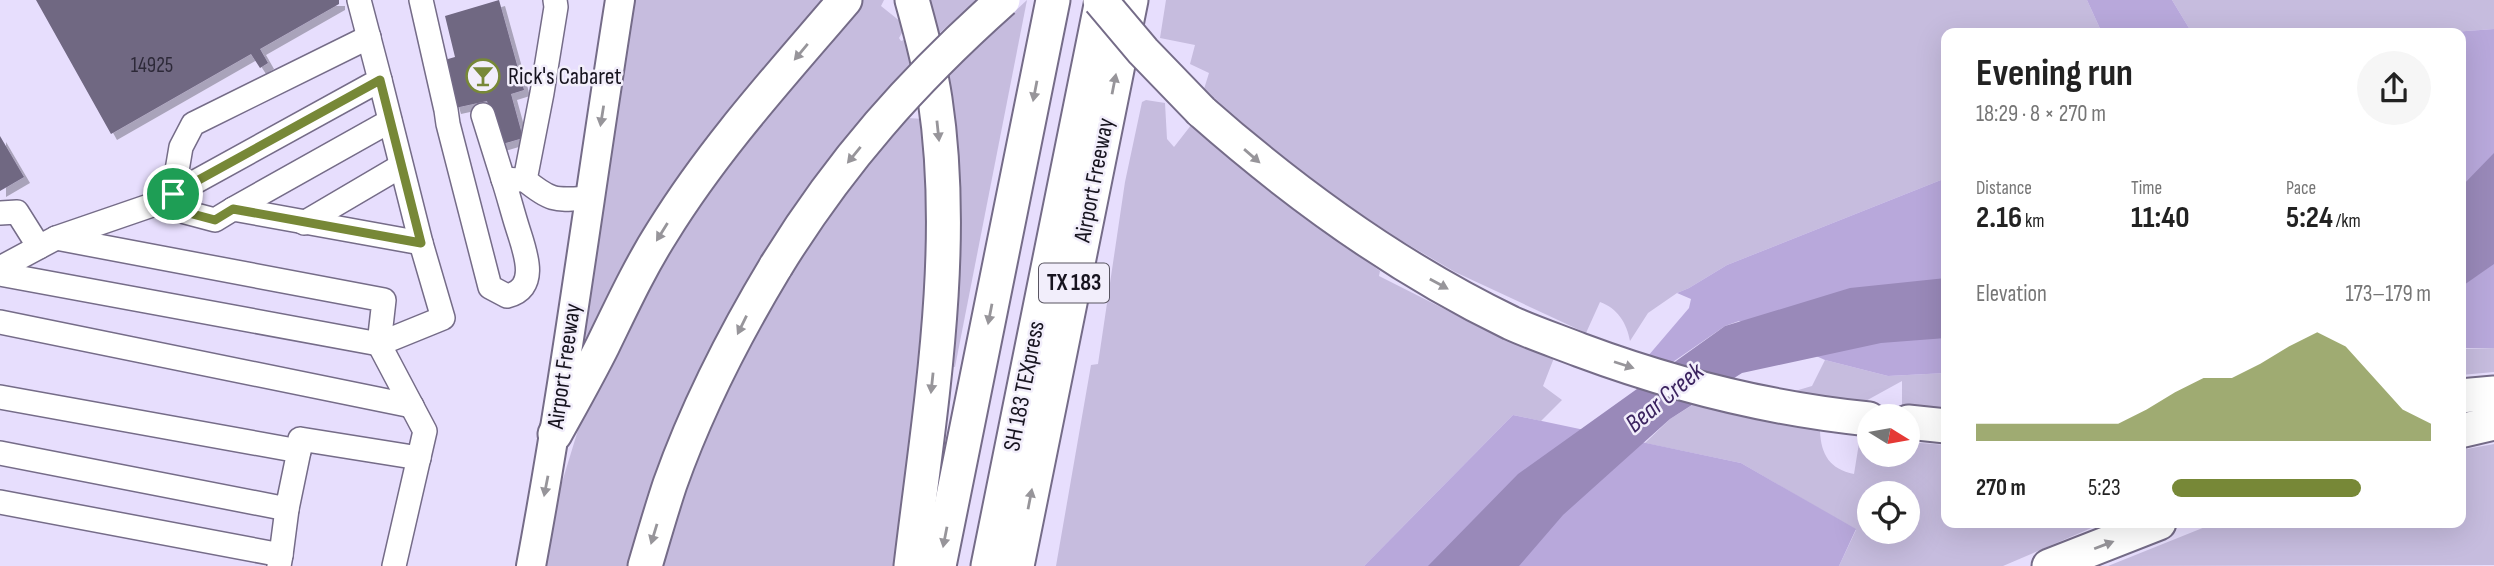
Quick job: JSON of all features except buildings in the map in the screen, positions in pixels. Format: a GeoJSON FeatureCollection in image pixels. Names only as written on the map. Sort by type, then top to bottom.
{"type":"FeatureCollection","features":[{"type":"Feature","properties":{"kind":"highway"},"geometry":{"type":"LineString","coordinates":[[555,434],[603,346],[631,286],[697,179],[737,127],[845,0]]}},
{"type":"Feature","properties":{"kind":"highway"},"geometry":{"type":"LineString","coordinates":[[645,566],[670,483],[693,427],[744,318],[807,216],[896,103],[1003,0]]}},
{"type":"Feature","properties":{"kind":"highway"},"geometry":{"type":"LineString","coordinates":[[939,566],[1053,0]]}},
{"type":"Feature","properties":{"kind":"highway","name":"SH 183 TEXpress"},"geometry":{"type":"LineString","coordinates":[[968,566],[1081,0]]}},
{"type":"Feature","properties":{"kind":"highway"},"geometry":{"type":"LineString","coordinates":[[1101,0],[1143,51],[1201,111],[1256,160],[1356,233],[1457,293],[1513,323],[1559,342],[1671,380],[1743,400],[1819,414],[1857,418]]}},
{"type":"Feature","properties":{"kind":"highway","name":"SH 183 TEXpress"},"geometry":{"type":"LineString","coordinates":[[988,566],[1101,0]]}},
{"type":"Feature","properties":{"kind":"highway","name":"Airport Freeway"},"geometry":{"type":"LineString","coordinates":[[1017,566],[1130,0]]}},
{"type":"Feature","properties":{"kind":"highway"},"geometry":{"type":"LineString","coordinates":[[911,566],[932,386],[943,194],[935,99],[915,8]]}},
{"type":"Feature","properties":{"kind":"highway"},"geometry":{"type":"LineString","coordinates":[[2466,395],[2494,393]]}},
{"type":"Feature","properties":{"kind":"highway"},"geometry":{"type":"LineString","coordinates":[[1920,423],[1941,425]]}},
{"type":"Feature","properties":{"kind":"highway"},"geometry":{"type":"LineString","coordinates":[[2466,430],[2494,423]]}},
{"type":"Feature","properties":{"kind":"highway"},"geometry":{"type":"LineString","coordinates":[[2049,566],[2146,528]]}},
{"type":"Feature","properties":{"kind":"main road","name":"Airport Freeway"},"geometry":{"type":"LineString","coordinates":[[531,566],[555,434],[620,0]]}},
{"type":"Feature","properties":{"kind":"lane"},"geometry":{"type":"LineString","coordinates":[[0,274],[379,344],[443,318],[421,243],[359,0]]}},
{"type":"Feature","properties":{"kind":"lane"},"geometry":{"type":"LineString","coordinates":[[421,0],[448,124],[490,287],[507,296],[517,294],[526,283],[528,264],[514,179],[483,115]]}},
{"type":"Feature","properties":{"kind":"lane"},"geometry":{"type":"LineString","coordinates":[[514,179],[542,93],[555,0]]}},
{"type":"Feature","properties":{"kind":"lane"},"geometry":{"type":"LineString","coordinates":[[164,199],[181,147],[193,124],[369,37]]}},
{"type":"Feature","properties":{"kind":"lane"},"geometry":{"type":"LineString","coordinates":[[0,268],[48,242],[164,199],[380,80]]}},
{"type":"Feature","properties":{"kind":"lane"},"geometry":{"type":"LineString","coordinates":[[164,199],[215,220],[390,121]]}},
{"type":"Feature","properties":{"kind":"lane"},"geometry":{"type":"LineString","coordinates":[[304,223],[401,166]]}},
{"type":"Feature","properties":{"kind":"lane"},"geometry":{"type":"LineString","coordinates":[[514,179],[556,200],[589,198]]}},
{"type":"Feature","properties":{"kind":"lane"},"geometry":{"type":"LineString","coordinates":[[233,209],[421,243]]}},
{"type":"Feature","properties":{"kind":"lane"},"geometry":{"type":"LineString","coordinates":[[0,213],[18,212],[48,242],[384,300],[379,344],[425,431],[394,566]]}},
{"type":"Feature","properties":{"kind":"lane"},"geometry":{"type":"LineString","coordinates":[[0,322],[412,405]]}},
{"type":"Feature","properties":{"kind":"lane"},"geometry":{"type":"LineString","coordinates":[[0,397],[299,451]]}},
{"type":"Feature","properties":{"kind":"lane"},"geometry":{"type":"LineString","coordinates":[[0,502],[280,560],[300,439],[419,458]]}},
{"type":"Feature","properties":{"kind":"lane"},"geometry":{"type":"LineString","coordinates":[[0,453],[287,509]]}},
{"type":"Feature","properties":{"kind":"shaded area"},"geometry":{"type":"Polygon","coordinates":[[[631,0],[826,0],[585,358],[575,360],[631,0]]]}},
{"type":"Feature","properties":{"kind":"shaded area"},"geometry":{"type":"Polygon","coordinates":[[[853,0],[884,0],[881,6],[906,26],[899,38],[901,41],[907,39],[912,61],[819,175],[739,296],[705,360],[676,426],[650,495],[629,566],[545,566],[559,492],[582,417],[650,265],[853,0]]]}},
{"type":"Feature","properties":{"kind":"shaded area"},"geometry":{"type":"Polygon","coordinates":[[[925,0],[977,0],[935,37],[925,0]]]}},
{"type":"Feature","properties":{"kind":"shaded area"},"geometry":{"type":"Polygon","coordinates":[[[1027,0],[955,367],[948,366],[944,77],[1027,0]]]}},
{"type":"Feature","properties":{"kind":"shaded area"},"geometry":{"type":"Polygon","coordinates":[[[1166,0],[2087,0],[2100,28],[1941,28],[1941,180],[1727,265],[1648,313],[1630,341],[1620,317],[1600,302],[1586,333],[1455,272],[1402,241],[1306,178],[1204,89],[1209,73],[1190,64],[1195,45],[1160,38],[1166,0]]]}},
{"type":"Feature","properties":{"kind":"shaded area"},"geometry":{"type":"Polygon","coordinates":[[[2087,0],[2172,0],[2189,28],[2100,28],[2087,0]]]}},
{"type":"Feature","properties":{"kind":"shaded area"},"geometry":{"type":"Polygon","coordinates":[[[2172,0],[2494,0],[2494,29],[2466,31],[2466,28],[2189,28],[2172,0]]]}},
{"type":"Feature","properties":{"kind":"shaded area"},"geometry":{"type":"Polygon","coordinates":[[[2494,29],[2494,348],[2466,348],[2466,31],[2494,29]]]}},
{"type":"Feature","properties":{"kind":"shaded area"},"geometry":{"type":"Polygon","coordinates":[[[1146,100],[1165,103],[1167,139],[1174,147],[1192,124],[1288,203],[1380,271],[1379,276],[1486,330],[1554,358],[1543,386],[1562,400],[1541,421],[1513,415],[1364,566],[1056,566],[1091,365],[1098,364],[1125,182],[1142,102],[1146,100]]]}},
{"type":"Feature","properties":{"kind":"shaded area"},"geometry":{"type":"Polygon","coordinates":[[[908,118],[924,119],[933,268],[900,566],[663,566],[681,505],[704,444],[758,327],[827,217],[866,166],[908,118]]]}},
{"type":"Feature","properties":{"kind":"shaded area"},"geometry":{"type":"Polygon","coordinates":[[[1941,180],[1941,373],[1888,376],[1825,360],[1739,321],[1725,326],[1670,364],[1648,356],[1689,308],[1691,299],[1677,293],[1727,265],[1941,180]]]}},
{"type":"Feature","properties":{"kind":"shaded area"},"geometry":{"type":"Polygon","coordinates":[[[2494,348],[2494,372],[2466,375],[2466,349],[2494,348]]]}},
{"type":"Feature","properties":{"kind":"shaded area"},"geometry":{"type":"Polygon","coordinates":[[[1825,360],[1888,376],[1941,373],[1941,408],[1902,404],[1902,381],[1862,403],[1795,391],[1812,386],[1825,360]]]}},
{"type":"Feature","properties":{"kind":"shaded area"},"geometry":{"type":"Polygon","coordinates":[[[1694,404],[1820,431],[1822,447],[1828,460],[1839,469],[1854,474],[1857,456],[1857,467],[1920,467],[1920,443],[1941,445],[1941,528],[2091,528],[2003,566],[1839,566],[1856,530],[1741,463],[1645,443],[1670,419],[1694,404]]]}},
{"type":"Feature","properties":{"kind":"shaded area"},"geometry":{"type":"Polygon","coordinates":[[[1513,415],[1741,463],[1856,529],[1839,566],[1364,566],[1513,415]]]}},
{"type":"Feature","properties":{"kind":"shaded area"},"geometry":{"type":"Polygon","coordinates":[[[2494,444],[2494,565],[2108,566],[2203,528],[2466,528],[2466,449],[2494,444]]]}},
{"type":"Feature","properties":{"kind":"water"},"geometry":{"type":"Polygon","coordinates":[[[2494,153],[2494,264],[2466,284],[2466,182],[2494,153]]]}},
{"type":"Feature","properties":{"kind":"water","name":"Bear Creek"},"geometry":{"type":"Polygon","coordinates":[[[1941,279],[1941,338],[1881,343],[1742,373],[1670,419],[1563,515],[1519,566],[1428,566],[1518,474],[1725,326],[1850,288],[1941,279]]]}},
{"type":"Feature","properties":{"kind":"place","name":"Rick's Cabaret"},"geometry":{"type":"Point","coordinates":[483,76]}},
{"type":"Feature","properties":{"kind":"route"},"geometry":{"type":"LineString","coordinates":[[380,80],[421,243],[233,209],[215,220],[155,204],[173,194],[380,80]]}}]}
